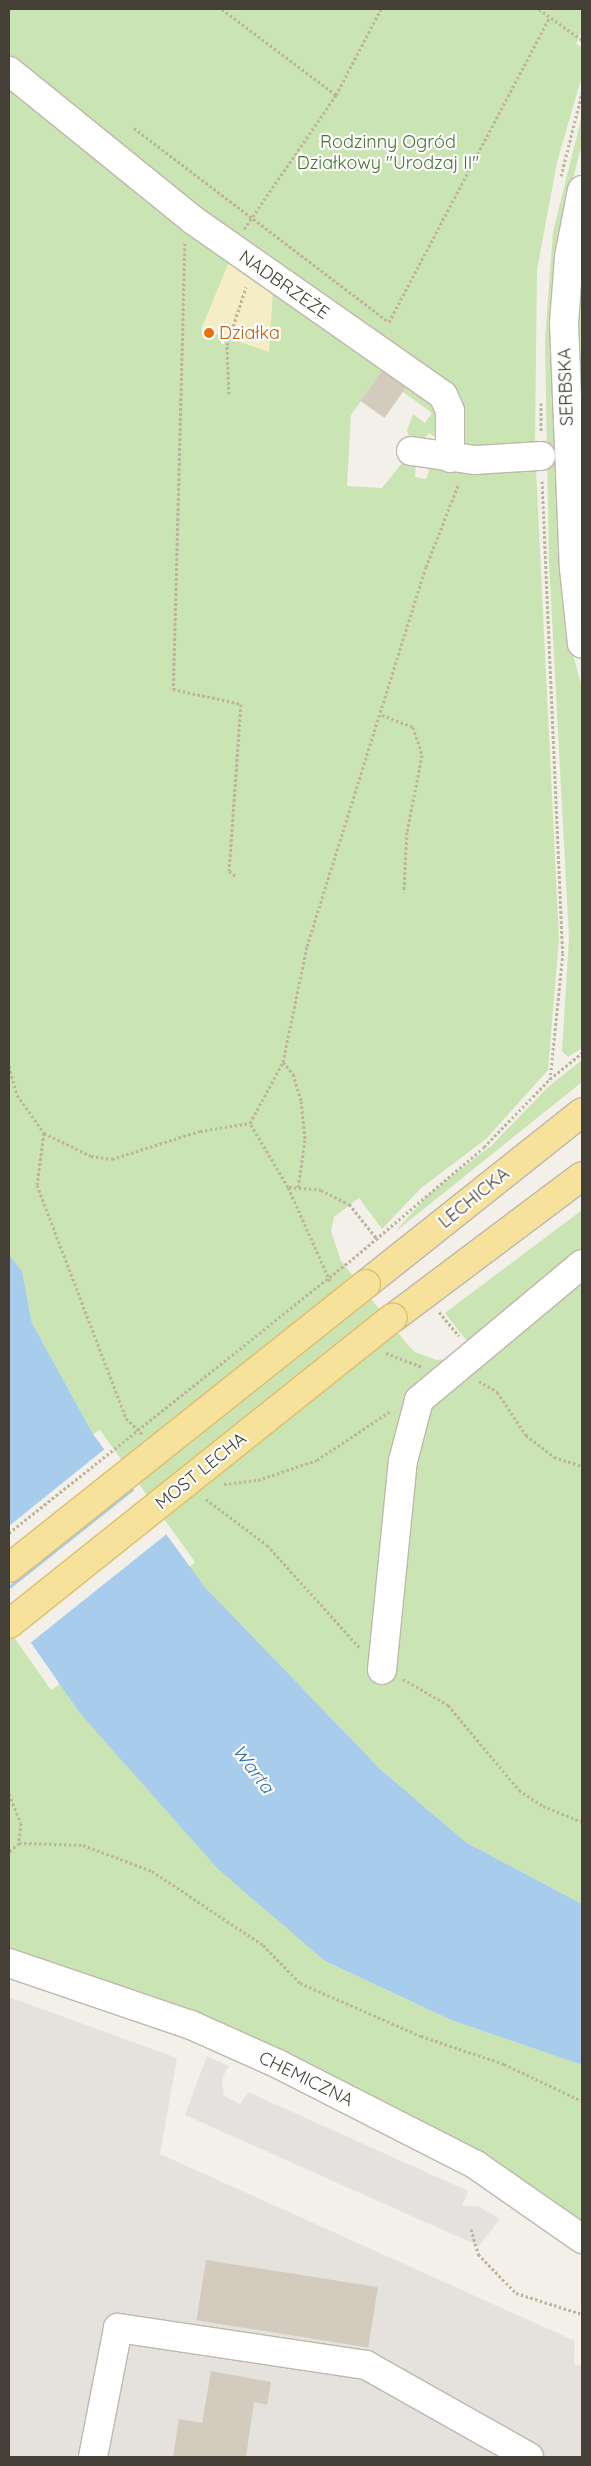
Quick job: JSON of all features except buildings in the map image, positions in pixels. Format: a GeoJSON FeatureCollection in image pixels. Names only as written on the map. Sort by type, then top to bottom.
{"type":"FeatureCollection","features":[{"type":"Feature","properties":{"kind":"main road","name":"LECHICKA"},"geometry":{"type":"LineString","coordinates":[[9,1568],[582,1112]]}},
{"type":"Feature","properties":{"kind":"main road","name":"MOST LECHA"},"geometry":{"type":"LineString","coordinates":[[9,1624],[393,1318],[582,1176]]}},
{"type":"Feature","properties":{"kind":"street","name":"NADBRZEŻE"},"geometry":{"type":"LineString","coordinates":[[9,71],[193,220],[443,395],[450,411],[463,459]]}},
{"type":"Feature","properties":{"kind":"street","name":"SERBSKA"},"geometry":{"type":"LineString","coordinates":[[582,190],[569,257],[564,323],[574,568],[582,644]]}},
{"type":"Feature","properties":{"kind":"street"},"geometry":{"type":"LineString","coordinates":[[411,451],[463,459],[541,456]]}},
{"type":"Feature","properties":{"kind":"street"},"geometry":{"type":"LineString","coordinates":[[382,1670],[411,1423],[419,1400],[454,1366],[582,1264]]}},
{"type":"Feature","properties":{"kind":"street","name":"CHEMICZNA"},"geometry":{"type":"LineString","coordinates":[[9,1962],[183,2022],[278,2064],[476,2165],[582,2239]]}},
{"type":"Feature","properties":{"kind":"street"},"geometry":{"type":"LineString","coordinates":[[93,2457],[118,2328],[366,2365],[529,2457]]}},
{"type":"Feature","properties":{"kind":"path"},"geometry":{"type":"LineString","coordinates":[[222,9],[336,95]]}},
{"type":"Feature","properties":{"kind":"path"},"geometry":{"type":"LineString","coordinates":[[250,219],[336,95],[381,9]]}},
{"type":"Feature","properties":{"kind":"path"},"geometry":{"type":"LineString","coordinates":[[539,9],[582,40]]}},
{"type":"Feature","properties":{"kind":"path"},"geometry":{"type":"LineString","coordinates":[[134,128],[250,219],[389,322],[550,17]]}},
{"type":"Feature","properties":{"kind":"path"},"geometry":{"type":"LineString","coordinates":[[193,220],[185,231],[173,689],[241,704],[229,871],[236,876]]}},
{"type":"Feature","properties":{"kind":"path"},"geometry":{"type":"LineString","coordinates":[[229,394],[227,344],[254,264]]}},
{"type":"Feature","properties":{"kind":"path"},"geometry":{"type":"LineString","coordinates":[[541,456],[563,953],[550,1078]]}},
{"type":"Feature","properties":{"kind":"path"},"geometry":{"type":"LineString","coordinates":[[250,1123],[283,1062],[307,946],[382,715],[426,567],[463,459]]}},
{"type":"Feature","properties":{"kind":"path"},"geometry":{"type":"LineString","coordinates":[[382,715],[413,728],[422,755],[407,832],[404,892]]}},
{"type":"Feature","properties":{"kind":"path"},"geometry":{"type":"LineString","coordinates":[[9,1533],[378,1240],[424,1194],[492,1139],[550,1078],[582,1054]]}},
{"type":"Feature","properties":{"kind":"path"},"geometry":{"type":"LineString","coordinates":[[283,1062],[293,1074],[301,1101],[305,1140],[298,1188]]}},
{"type":"Feature","properties":{"kind":"path"},"geometry":{"type":"LineString","coordinates":[[9,1066],[17,1095],[44,1133],[90,1156],[112,1159],[200,1131],[250,1123]]}},
{"type":"Feature","properties":{"kind":"path"},"geometry":{"type":"LineString","coordinates":[[250,1123],[288,1187],[333,1287]]}},
{"type":"Feature","properties":{"kind":"path"},"geometry":{"type":"LineString","coordinates":[[288,1187],[321,1190],[349,1204],[378,1240]]}},
{"type":"Feature","properties":{"kind":"path"},"geometry":{"type":"LineString","coordinates":[[380,1345],[404,1363],[421,1366],[454,1366],[497,1392],[526,1435],[554,1456],[582,1466]]}},
{"type":"Feature","properties":{"kind":"path"},"geometry":{"type":"LineString","coordinates":[[416,1374],[421,1366]]}},
{"type":"Feature","properties":{"kind":"path"},"geometry":{"type":"LineString","coordinates":[[213,1485],[258,1480],[317,1460],[357,1438],[392,1410]]}},
{"type":"Feature","properties":{"kind":"path"},"geometry":{"type":"LineString","coordinates":[[382,1670],[424,1687],[448,1705],[519,1790],[543,1806],[582,1822]]}},
{"type":"Feature","properties":{"kind":"path"},"geometry":{"type":"LineString","coordinates":[[9,1794],[19,1811],[19,1843]]}},
{"type":"Feature","properties":{"kind":"path"},"geometry":{"type":"LineString","coordinates":[[9,1852],[19,1843],[83,1845],[152,1871],[263,1945],[300,1983],[421,2036],[504,2064],[582,2101]]}},
{"type":"Feature","properties":{"kind":"path"},"geometry":{"type":"LineString","coordinates":[[471,2229],[478,2254],[516,2293],[582,2314]]}},
{"type":"Feature","properties":{"kind":"shaded area"},"geometry":{"type":"Polygon","coordinates":[[[9,1997],[177,2058],[160,2154],[575,2341],[574,2364],[582,2366],[582,2457],[9,2457],[9,1997]]]}},
{"type":"Feature","properties":{"kind":"shaded area"},"geometry":{"type":"Polygon","coordinates":[[[207,2056],[229,2066],[222,2078],[224,2096],[240,2104],[248,2092],[468,2191],[462,2206],[478,2206],[500,2219],[479,2246],[185,2115],[207,2056]]]}},
{"type":"Feature","properties":{"kind":"green space","name":"Rodzinny Ogród Działkowy \"Urodzaj II\""},"geometry":{"type":"Polygon","coordinates":[[[9,9],[582,9],[582,31],[576,44],[582,47],[582,76],[557,162],[537,270],[535,442],[526,447],[469,448],[463,442],[457,404],[9,60],[9,9]]]}},
{"type":"Feature","properties":{"kind":"green space"},"geometry":{"type":"Polygon","coordinates":[[[9,79],[438,399],[439,440],[429,433],[423,441],[411,441],[407,431],[413,414],[425,423],[432,413],[403,392],[408,385],[385,368],[351,415],[347,486],[382,488],[403,462],[416,462],[415,477],[426,479],[431,464],[536,469],[559,939],[548,1070],[486,1139],[421,1188],[382,1229],[359,1198],[334,1217],[331,1231],[341,1261],[407,1344],[415,1352],[437,1360],[449,1359],[470,1345],[445,1313],[582,1210],[582,1904],[467,1843],[381,1770],[204,1586],[189,1567],[195,1562],[100,1430],[93,1434],[32,1323],[22,1271],[9,1255],[9,79]]]}},
{"type":"Feature","properties":{"kind":"green space"},"geometry":{"type":"Polygon","coordinates":[[[582,115],[582,143],[568,199],[571,647],[582,688],[582,1048],[568,1057],[562,1051],[569,938],[549,563],[545,339],[553,232],[582,115]]]}},
{"type":"Feature","properties":{"kind":"green space"},"geometry":{"type":"Polygon","coordinates":[[[582,249],[582,488],[577,296],[582,249]]]}},
{"type":"Feature","properties":{"kind":"green space"},"geometry":{"type":"Polygon","coordinates":[[[582,1060],[582,1082],[395,1232],[426,1197],[492,1145],[548,1087],[582,1060]]]}},
{"type":"Feature","properties":{"kind":"green space"},"geometry":{"type":"Polygon","coordinates":[[[9,1630],[51,1690],[60,1684],[79,1712],[325,1961],[451,2020],[582,2065],[582,2224],[527,2183],[458,2144],[191,2013],[9,1948],[9,1630]]]}},
{"type":"Feature","properties":{"kind":"sand"},"geometry":{"type":"Polygon","coordinates":[[[229,262],[273,292],[269,352],[201,329],[229,262]]]}},
{"type":"Feature","properties":{"kind":"water","name":"Warta"},"geometry":{"type":"Polygon","coordinates":[[[9,1255],[22,1271],[32,1323],[93,1434],[204,1586],[381,1770],[467,1843],[582,1904],[582,2065],[451,2020],[325,1961],[218,1869],[79,1712],[9,1611],[9,1255]]]}},
{"type":"Feature","properties":{"kind":"pier"},"geometry":{"type":"Polygon","coordinates":[[[106,1448],[134,1486],[9,1586],[9,1526],[106,1448]]]}},
{"type":"Feature","properties":{"kind":"pier"},"geometry":{"type":"Polygon","coordinates":[[[136,1489],[168,1533],[29,1644],[9,1615],[9,1590],[136,1489]]]}},
{"type":"Feature","properties":{"kind":"place","name":"Działka"},"geometry":{"type":"Point","coordinates":[209,333]}}]}
